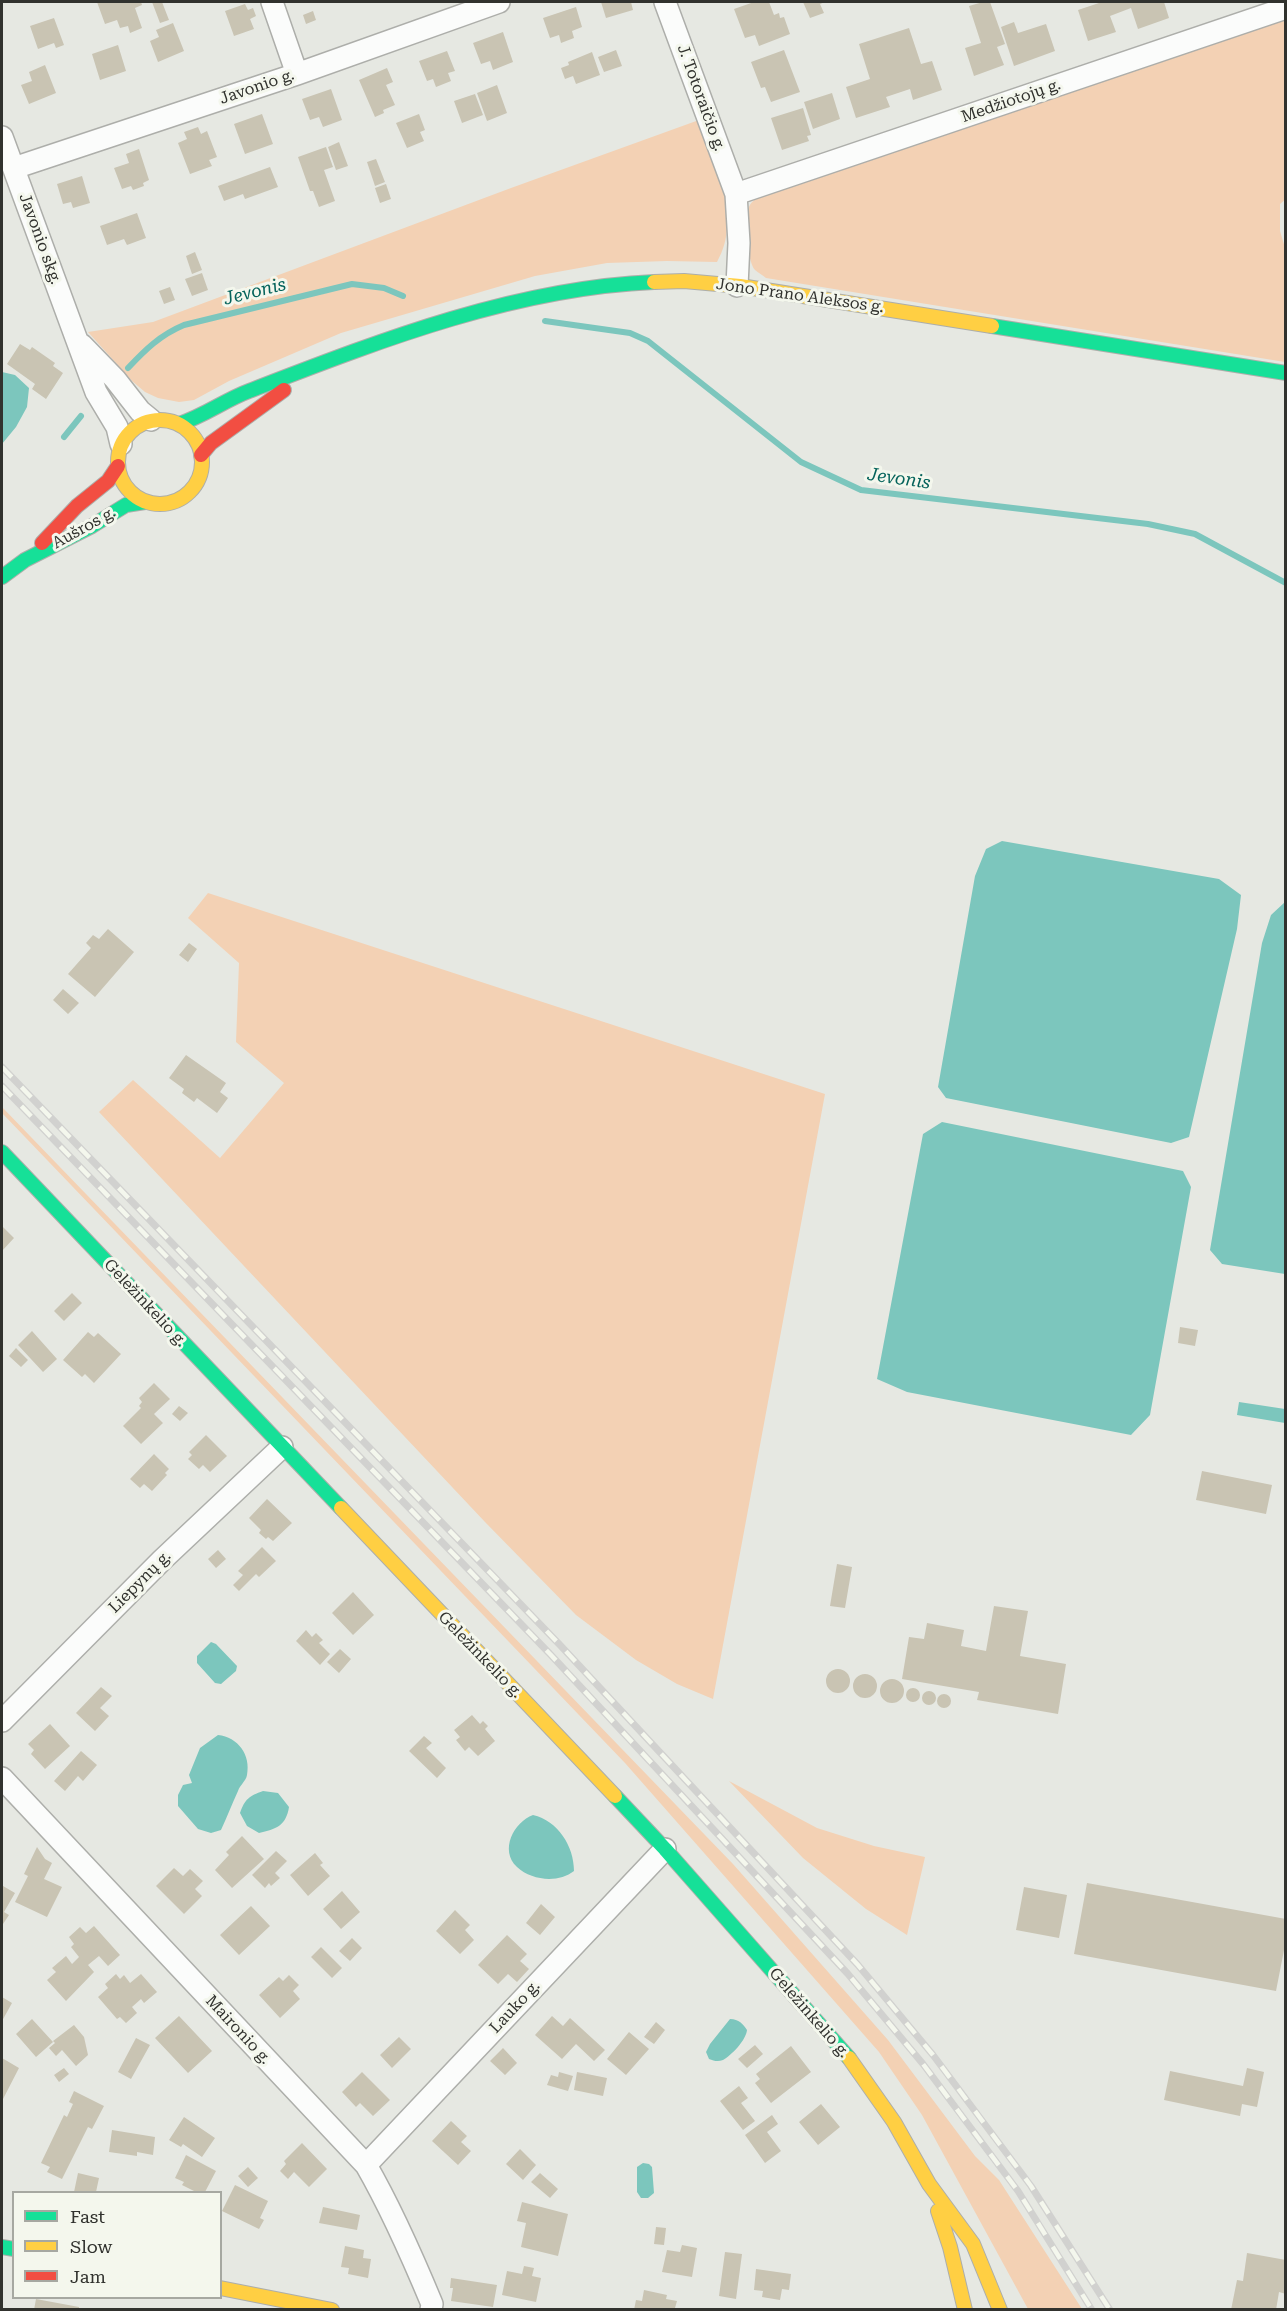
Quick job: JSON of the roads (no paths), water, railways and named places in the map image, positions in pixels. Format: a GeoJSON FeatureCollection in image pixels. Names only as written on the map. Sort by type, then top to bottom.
{"type":"FeatureCollection","features":[{"type":"Feature","properties":{"kind":"main road","name":"Jono Prano Aleksos g."},"geometry":{"type":"LineString","coordinates":[[179,424],[196,420],[229,399],[426,329],[549,295],[621,284],[665,281],[737,286],[1286,373]]}},
{"type":"Feature","properties":{"kind":"main road","name":"Jono Prano Aleksos g."},"geometry":{"type":"LineString","coordinates":[[201,455],[211,443],[245,417],[322,365]]}},
{"type":"Feature","properties":{"kind":"main road"},"geometry":{"type":"LineString","coordinates":[[152,420],[179,424],[194,437],[201,455],[200,475],[189,492],[170,503],[145,502],[126,488],[118,466],[122,444],[134,429],[152,420]]}},
{"type":"Feature","properties":{"kind":"main road","name":"Aušros g."},"geometry":{"type":"LineString","coordinates":[[25,560],[77,506],[108,481],[118,466]]}},
{"type":"Feature","properties":{"kind":"main road","name":"Aušros g."},"geometry":{"type":"LineString","coordinates":[[2,577],[25,560],[92,526],[126,505],[145,502]]}},
{"type":"Feature","properties":{"kind":"main road","name":"Geležinkelio g."},"geometry":{"type":"LineString","coordinates":[[2,1152],[665,1849],[852,2062],[894,2122],[929,2184],[973,2244],[1000,2310]]}},
{"type":"Feature","properties":{"kind":"main road","name":"Geležinkelio g."},"geometry":{"type":"LineString","coordinates":[[929,2184],[950,2247],[965,2310]]}},
{"type":"Feature","properties":{"kind":"main road"},"geometry":{"type":"LineString","coordinates":[[973,2244],[997,2276],[1014,2310]]}},
{"type":"Feature","properties":{"kind":"main road","name":"Geležinkelio g."},"geometry":{"type":"LineString","coordinates":[[950,2247],[978,2310]]}},
{"type":"Feature","properties":{"kind":"main road"},"geometry":{"type":"LineString","coordinates":[[222,2288],[332,2310]]}},
{"type":"Feature","properties":{"kind":"street"},"geometry":{"type":"LineString","coordinates":[[272,2],[297,74]]}},
{"type":"Feature","properties":{"kind":"street","name":"Javonio g."},"geometry":{"type":"LineString","coordinates":[[14,168],[297,74],[499,2]]}},
{"type":"Feature","properties":{"kind":"street","name":"J. Totoraičio g."},"geometry":{"type":"LineString","coordinates":[[665,2],[736,194],[739,243],[737,286]]}},
{"type":"Feature","properties":{"kind":"street","name":"Medžiotojų g."},"geometry":{"type":"LineString","coordinates":[[736,194],[1286,8]]}},
{"type":"Feature","properties":{"kind":"street","name":"Javonio skg."},"geometry":{"type":"LineString","coordinates":[[2,137],[96,392],[117,427],[122,444]]}},
{"type":"Feature","properties":{"kind":"street","name":"Javonio skg."},"geometry":{"type":"LineString","coordinates":[[77,341],[114,379],[140,411],[152,420]]}},
{"type":"Feature","properties":{"kind":"street","name":"Liepynų g."},"geometry":{"type":"LineString","coordinates":[[2,1721],[162,1560],[282,1448]]}},
{"type":"Feature","properties":{"kind":"street","name":"Maironio g."},"geometry":{"type":"LineString","coordinates":[[2,1778],[366,2165],[387,2201],[412,2255],[432,2304],[431,2310]]}},
{"type":"Feature","properties":{"kind":"street","name":"Lauko g."},"geometry":{"type":"LineString","coordinates":[[366,2165],[665,1849]]}},
{"type":"Feature","properties":{"kind":"water"},"geometry":{"type":"Polygon","coordinates":[[[2,372],[15,375],[29,388],[27,407],[16,427],[2,444],[2,372]]]}},
{"type":"Feature","properties":{"kind":"water"},"geometry":{"type":"Polygon","coordinates":[[[1002,841],[1219,879],[1241,895],[1237,929],[1189,1137],[1171,1143],[946,1098],[938,1087],[975,876],[986,849],[1002,841]]]}},
{"type":"Feature","properties":{"kind":"water"},"geometry":{"type":"Polygon","coordinates":[[[1285,902],[1285,1274],[1222,1264],[1210,1250],[1262,943],[1271,915],[1285,902]]]}},
{"type":"Feature","properties":{"kind":"water"},"geometry":{"type":"Polygon","coordinates":[[[942,1122],[1183,1171],[1191,1187],[1150,1415],[1131,1435],[907,1392],[877,1379],[923,1134],[942,1122]]]}},
{"type":"Feature","properties":{"kind":"water"},"geometry":{"type":"Polygon","coordinates":[[[1239,1402],[1285,1409],[1285,1423],[1237,1415],[1239,1402]]]}},
{"type":"Feature","properties":{"kind":"water"},"geometry":{"type":"Polygon","coordinates":[[[211,1642],[216,1644],[237,1666],[236,1671],[221,1684],[215,1683],[197,1663],[197,1656],[211,1642]]]}},
{"type":"Feature","properties":{"kind":"water"},"geometry":{"type":"Polygon","coordinates":[[[218,1735],[232,1739],[242,1748],[248,1768],[221,1830],[211,1833],[198,1829],[178,1806],[178,1795],[183,1785],[192,1783],[189,1775],[200,1748],[218,1735]]]}},
{"type":"Feature","properties":{"kind":"water"},"geometry":{"type":"Polygon","coordinates":[[[263,1791],[278,1793],[289,1807],[283,1823],[259,1833],[247,1826],[240,1813],[248,1799],[263,1791]]]}},
{"type":"Feature","properties":{"kind":"water"},"geometry":{"type":"Polygon","coordinates":[[[533,1815],[550,1823],[568,1844],[574,1871],[568,1875],[553,1879],[538,1878],[523,1872],[512,1860],[509,1853],[511,1837],[520,1824],[533,1815]]]}},
{"type":"Feature","properties":{"kind":"water"},"geometry":{"type":"Polygon","coordinates":[[[730,2019],[738,2021],[747,2030],[744,2038],[723,2060],[709,2059],[706,2052],[710,2044],[730,2019]]]}},
{"type":"Feature","properties":{"kind":"water"},"geometry":{"type":"Polygon","coordinates":[[[643,2163],[652,2167],[654,2193],[648,2198],[641,2198],[637,2192],[637,2167],[643,2163]]]}},
{"type":"Feature","properties":{"kind":"waterway","name":"Jevonis"},"geometry":{"type":"LineString","coordinates":[[128,368],[153,344],[184,325],[352,284],[384,288],[403,296]]}},
{"type":"Feature","properties":{"kind":"waterway","name":"Jevonis"},"geometry":{"type":"LineString","coordinates":[[545,321],[630,333],[648,341],[801,462],[861,490],[1148,524],[1195,534],[1286,583]]}},
{"type":"Feature","properties":{"kind":"waterway","name":"Jevonis"},"geometry":{"type":"LineString","coordinates":[[64,437],[81,416]]}},
{"type":"Feature","properties":{"kind":"railway"},"geometry":{"type":"LineString","coordinates":[[2,1067],[560,1645],[858,1965],[933,2055],[1031,2186],[1110,2310]]}},
{"type":"Feature","properties":{"kind":"railway"},"geometry":{"type":"LineString","coordinates":[[2,1086],[550,1654],[848,1974],[923,2064],[1018,2191],[1092,2310]]}}]}
